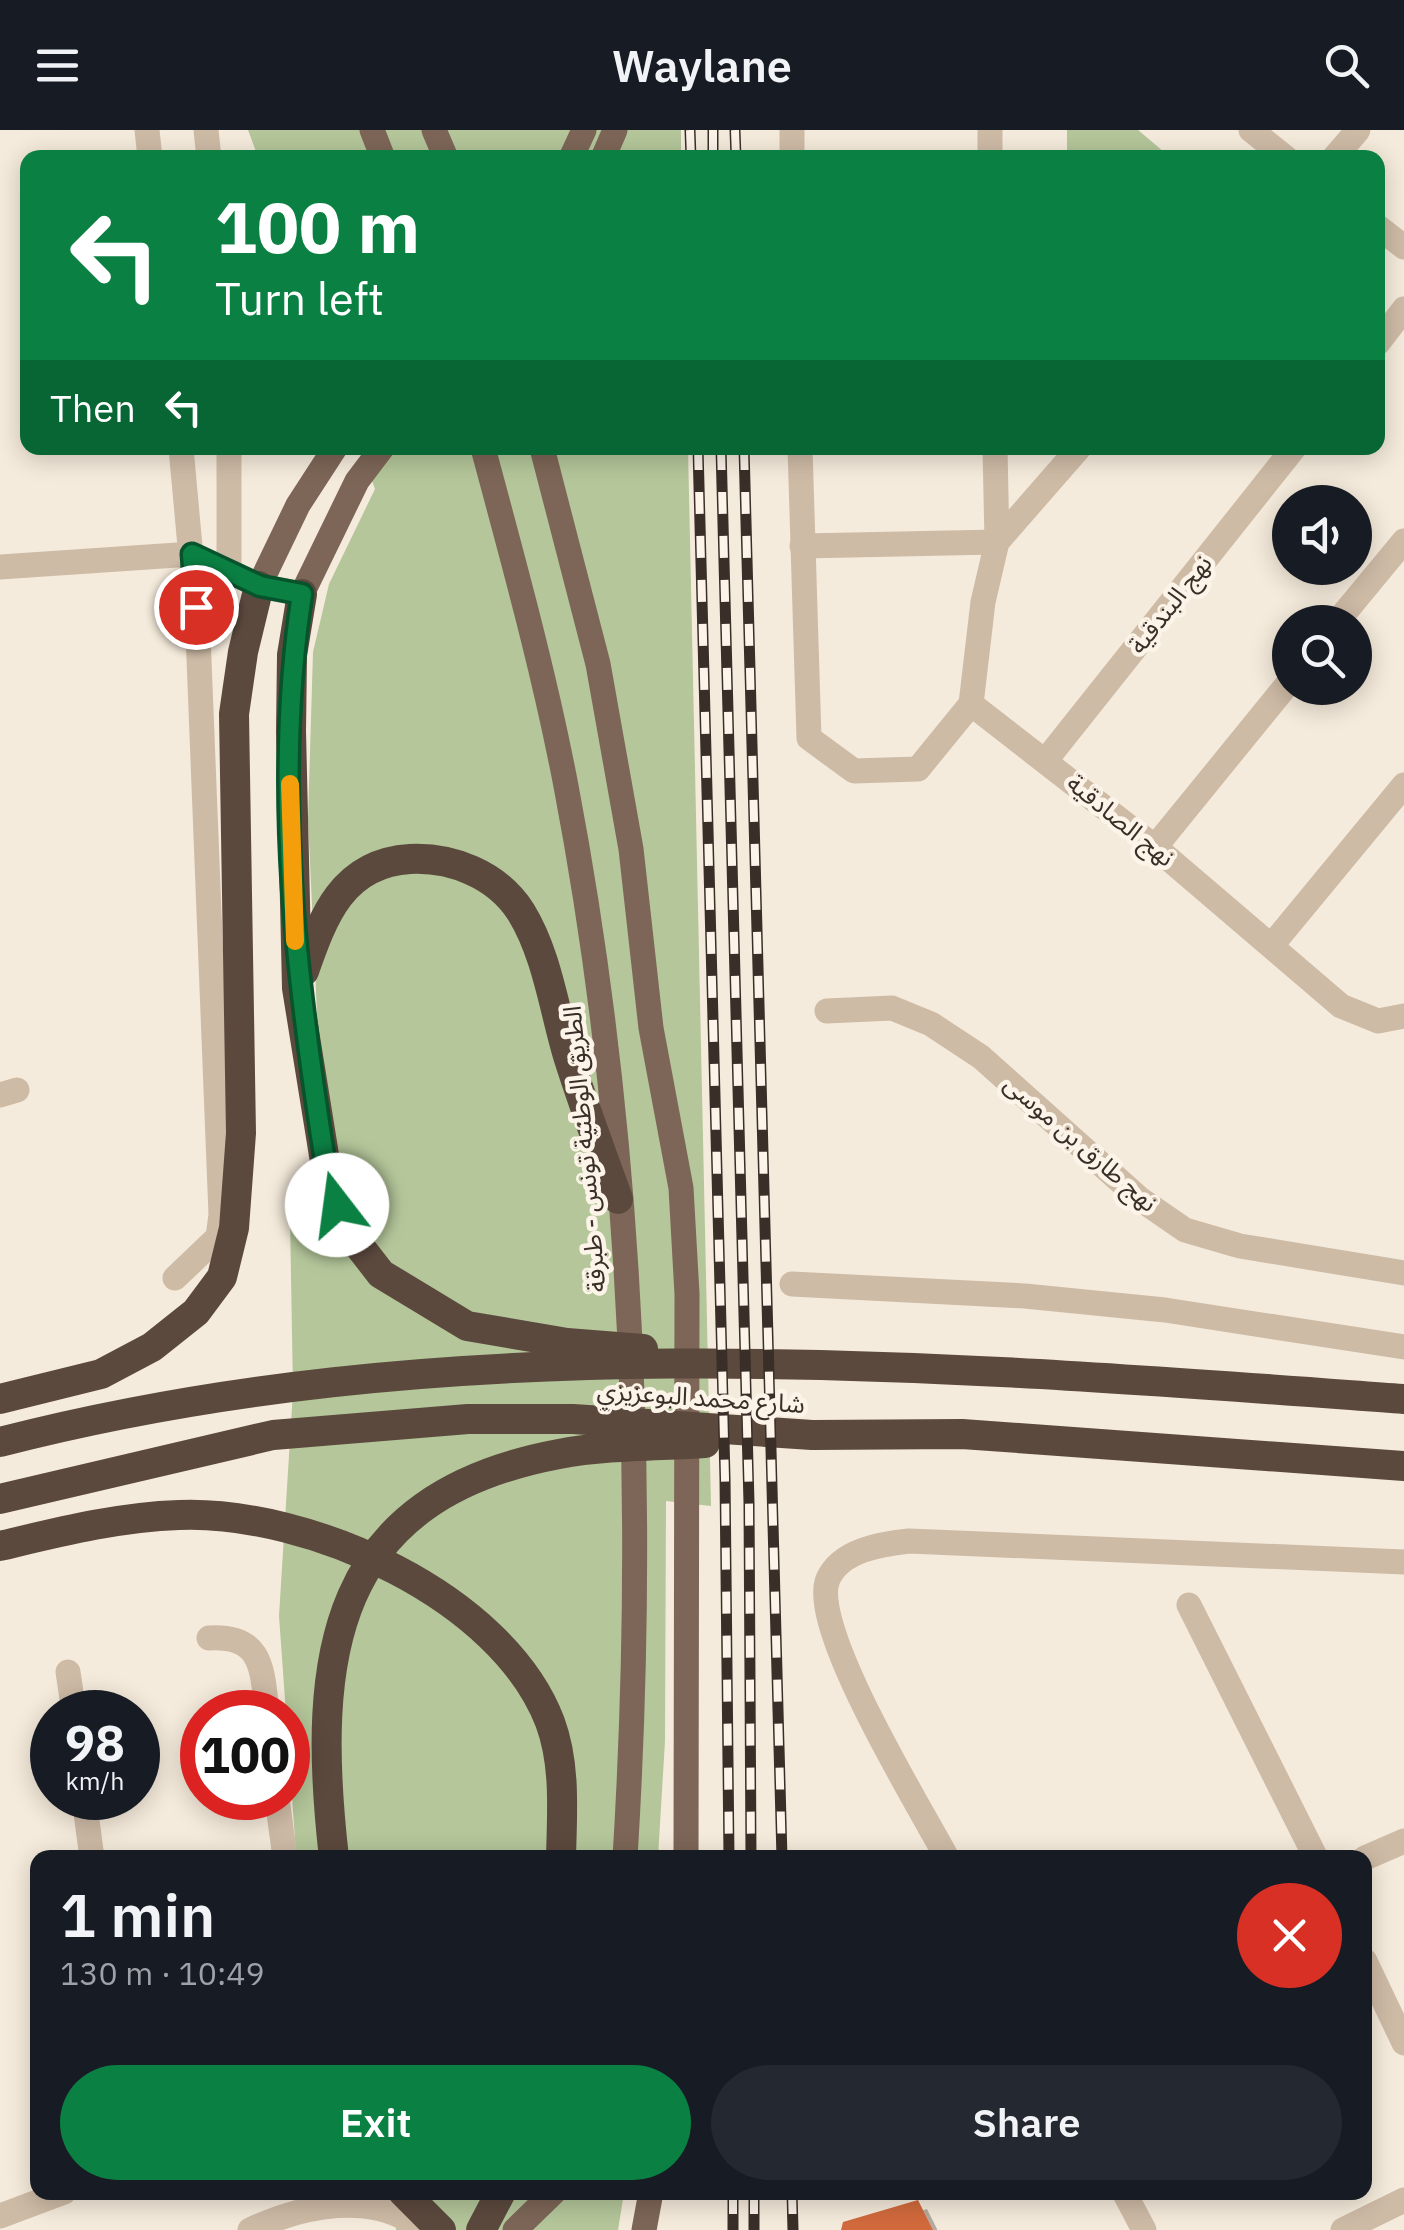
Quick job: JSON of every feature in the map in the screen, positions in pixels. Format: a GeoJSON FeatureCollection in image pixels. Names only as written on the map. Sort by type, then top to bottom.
{"type":"FeatureCollection","features":[{"type":"Feature","properties":{"kind":"highway"},"geometry":{"type":"LineString","coordinates":[[0,1399],[101,1374],[152,1347],[196,1312],[222,1278],[234,1228],[241,1133],[234,714],[242,652],[260,586]]}},
{"type":"Feature","properties":{"kind":"highway"},"geometry":{"type":"LineString","coordinates":[[302,594],[292,656],[290,748],[298,988],[328,1180],[346,1229],[381,1274],[467,1326],[568,1355]]}},
{"type":"Feature","properties":{"kind":"highway"},"geometry":{"type":"LineString","coordinates":[[298,988],[326,908],[362,874],[394,860],[444,858],[485,878],[520,910],[544,968],[618,1200]]}},
{"type":"Feature","properties":{"kind":"highway","name":"شارع محمد البوعزيزي"},"geometry":{"type":"LineString","coordinates":[[0,1442],[215,1396],[568,1355],[974,1368],[1404,1398]]}},
{"type":"Feature","properties":{"kind":"highway","name":"شارع محمد البوعزيزي"},"geometry":{"type":"LineString","coordinates":[[0,1499],[273,1435],[468,1420],[573,1418],[812,1435],[962,1434],[1404,1466]]}},
{"type":"Feature","properties":{"kind":"highway"},"geometry":{"type":"LineString","coordinates":[[334,1850],[329,1732],[334,1663],[343,1616],[361,1571],[400,1523],[429,1501],[477,1478],[561,1453],[812,1435]]}},
{"type":"Feature","properties":{"kind":"highway"},"geometry":{"type":"LineString","coordinates":[[0,1546],[129,1520],[182,1514],[246,1520],[308,1535],[421,1584],[476,1619],[527,1674],[551,1724],[562,1779],[561,1850]]}},
{"type":"Feature","properties":{"kind":"highway"},"geometry":{"type":"LineString","coordinates":[[411,2200],[441,2230]]}},
{"type":"Feature","properties":{"kind":"highway"},"geometry":{"type":"LineString","coordinates":[[481,2230],[497,2200]]}},
{"type":"Feature","properties":{"kind":"main road"},"geometry":{"type":"LineString","coordinates":[[260,586],[298,505],[330,455]]}},
{"type":"Feature","properties":{"kind":"main road"},"geometry":{"type":"LineString","coordinates":[[302,594],[357,481],[377,455]]}},
{"type":"Feature","properties":{"kind":"main road","name":"الطريق الوطنية تونس - طبرقة"},"geometry":{"type":"LineString","coordinates":[[484,455],[534,636],[566,785],[606,1038],[630,1315],[634,1445],[633,1726],[625,1850]]}},
{"type":"Feature","properties":{"kind":"main road"},"geometry":{"type":"LineString","coordinates":[[544,455],[598,664],[631,849],[651,1028],[681,1188],[686,1294],[686,1850]]}},
{"type":"Feature","properties":{"kind":"main road"},"geometry":{"type":"LineString","coordinates":[[515,2230],[546,2200]]}},
{"type":"Feature","properties":{"kind":"main road"},"geometry":{"type":"LineString","coordinates":[[644,2230],[650,2200]]}},
{"type":"Feature","properties":{"kind":"street"},"geometry":{"type":"LineString","coordinates":[[1251,130],[1276,150]]}},
{"type":"Feature","properties":{"kind":"street"},"geometry":{"type":"LineString","coordinates":[[1341,150],[1358,130]]}},
{"type":"Feature","properties":{"kind":"street"},"geometry":{"type":"LineString","coordinates":[[1385,334],[1404,309]]}},
{"type":"Feature","properties":{"kind":"street"},"geometry":{"type":"LineString","coordinates":[[175,1278],[218,1237],[222,1215],[192,554],[182,455]]}},
{"type":"Feature","properties":{"kind":"street"},"geometry":{"type":"LineString","coordinates":[[230,455],[230,572]]}},
{"type":"Feature","properties":{"kind":"street"},"geometry":{"type":"LineString","coordinates":[[800,455],[810,738],[854,771],[918,769],[971,704],[983,602],[997,542],[995,455]]}},
{"type":"Feature","properties":{"kind":"street"},"geometry":{"type":"LineString","coordinates":[[802,546],[997,542],[1074,455]]}},
{"type":"Feature","properties":{"kind":"street","name":"نهج البندقية"},"geometry":{"type":"LineString","coordinates":[[1046,760],[1288,455]]}},
{"type":"Feature","properties":{"kind":"street"},"geometry":{"type":"LineString","coordinates":[[1352,605],[1404,541]]}},
{"type":"Feature","properties":{"kind":"street"},"geometry":{"type":"LineString","coordinates":[[0,567],[192,554],[260,586],[302,594]]}},
{"type":"Feature","properties":{"kind":"street"},"geometry":{"type":"LineString","coordinates":[[1155,847],[1272,703]]}},
{"type":"Feature","properties":{"kind":"street","name":"نهج الصادقية"},"geometry":{"type":"LineString","coordinates":[[971,704],[1155,847],[1341,1006],[1378,1021],[1404,1016]]}},
{"type":"Feature","properties":{"kind":"street"},"geometry":{"type":"LineString","coordinates":[[1272,945],[1404,786]]}},
{"type":"Feature","properties":{"kind":"street","name":"نهج طارق بن موسى"},"geometry":{"type":"LineString","coordinates":[[827,1011],[892,1008],[931,1024],[980,1057],[1140,1199],[1186,1230],[1240,1246],[1404,1272]]}},
{"type":"Feature","properties":{"kind":"street"},"geometry":{"type":"LineString","coordinates":[[792,1284],[1025,1296],[1165,1310],[1404,1347]]}},
{"type":"Feature","properties":{"kind":"street"},"geometry":{"type":"LineString","coordinates":[[943,1850],[832,1637],[824,1600],[829,1577],[864,1549],[908,1541],[1404,1562]]}},
{"type":"Feature","properties":{"kind":"street"},"geometry":{"type":"LineString","coordinates":[[1189,1605],[1312,1850]]}},
{"type":"Feature","properties":{"kind":"street"},"geometry":{"type":"LineString","coordinates":[[209,1638],[241,1640],[251,1648],[261,1670],[264,1690]]}},
{"type":"Feature","properties":{"kind":"street"},"geometry":{"type":"LineString","coordinates":[[68,1672],[71,1690]]}},
{"type":"Feature","properties":{"kind":"street"},"geometry":{"type":"LineString","coordinates":[[87,1820],[91,1850]]}},
{"type":"Feature","properties":{"kind":"street"},"geometry":{"type":"LineString","coordinates":[[281,1820],[284,1850]]}},
{"type":"Feature","properties":{"kind":"street"},"geometry":{"type":"LineString","coordinates":[[1372,1855],[1404,1842]]}},
{"type":"Feature","properties":{"kind":"street"},"geometry":{"type":"LineString","coordinates":[[1372,1976],[1404,2044]]}},
{"type":"Feature","properties":{"kind":"street"},"geometry":{"type":"LineString","coordinates":[[0,2216],[43,2200]]}},
{"type":"Feature","properties":{"kind":"street"},"geometry":{"type":"LineString","coordinates":[[266,2227],[300,2211],[344,2200]]}},
{"type":"Feature","properties":{"kind":"street"},"geometry":{"type":"LineString","coordinates":[[357,2200],[422,2230]]}},
{"type":"Feature","properties":{"kind":"street"},"geometry":{"type":"LineString","coordinates":[[1128,2200],[1144,2230]]}},
{"type":"Feature","properties":{"kind":"street"},"geometry":{"type":"LineString","coordinates":[[1343,2230],[1404,2200]]}},
{"type":"Feature","properties":{"kind":"green space"},"geometry":{"type":"Polygon","coordinates":[[[248,130],[681,130],[681,150],[255,150],[248,130]]]}},
{"type":"Feature","properties":{"kind":"green space"},"geometry":{"type":"Polygon","coordinates":[[[1067,130],[1138,130],[1162,150],[1067,150],[1067,130]]]}},
{"type":"Feature","properties":{"kind":"green space"},"geometry":{"type":"Polygon","coordinates":[[[363,455],[688,455],[711,1506],[666,1501],[665,1741],[658,1850],[296,1850],[294,1820],[310,1820],[310,1690],[284,1690],[279,1616],[293,1391],[290,1218],[323,1143],[308,819],[313,652],[329,584],[375,489],[363,455]]]}},
{"type":"Feature","properties":{"kind":"green space"},"geometry":{"type":"Polygon","coordinates":[[[395,2200],[623,2200],[618,2230],[396,2230],[395,2200]]]}},
{"type":"Feature","properties":{"kind":"building"},"geometry":{"type":"Polygon","coordinates":[[[918,2200],[933,2230],[841,2230],[843,2222],[918,2200]]]}},
{"type":"Feature","properties":{"kind":"railway"},"geometry":{"type":"LineString","coordinates":[[690,130],[691,150]]}},
{"type":"Feature","properties":{"kind":"railway"},"geometry":{"type":"LineString","coordinates":[[713,130],[713,150]]}},
{"type":"Feature","properties":{"kind":"railway"},"geometry":{"type":"LineString","coordinates":[[735,130],[736,150]]}},
{"type":"Feature","properties":{"kind":"railway"},"geometry":{"type":"LineString","coordinates":[[698,455],[725,1478],[729,1850]]}},
{"type":"Feature","properties":{"kind":"railway"},"geometry":{"type":"LineString","coordinates":[[721,455],[749,1503],[751,1850]]}},
{"type":"Feature","properties":{"kind":"railway"},"geometry":{"type":"LineString","coordinates":[[744,455],[782,1850]]}},
{"type":"Feature","properties":{"kind":"railway"},"geometry":{"type":"LineString","coordinates":[[733,2200],[733,2230]]}},
{"type":"Feature","properties":{"kind":"railway"},"geometry":{"type":"LineString","coordinates":[[754,2200],[754,2230]]}},
{"type":"Feature","properties":{"kind":"railway"},"geometry":{"type":"LineString","coordinates":[[792,2200],[793,2230]]}},
{"type":"Feature","properties":{"kind":"slow traffic"},"geometry":{"type":"LineString","coordinates":[[290,784],[295,941]]}},
{"type":"Feature","properties":{"kind":"route"},"geometry":{"type":"LineString","coordinates":[[196,607],[192,554],[260,586],[302,594],[292,656],[290,818],[298,988],[328,1180],[337,1205]]}}]}
